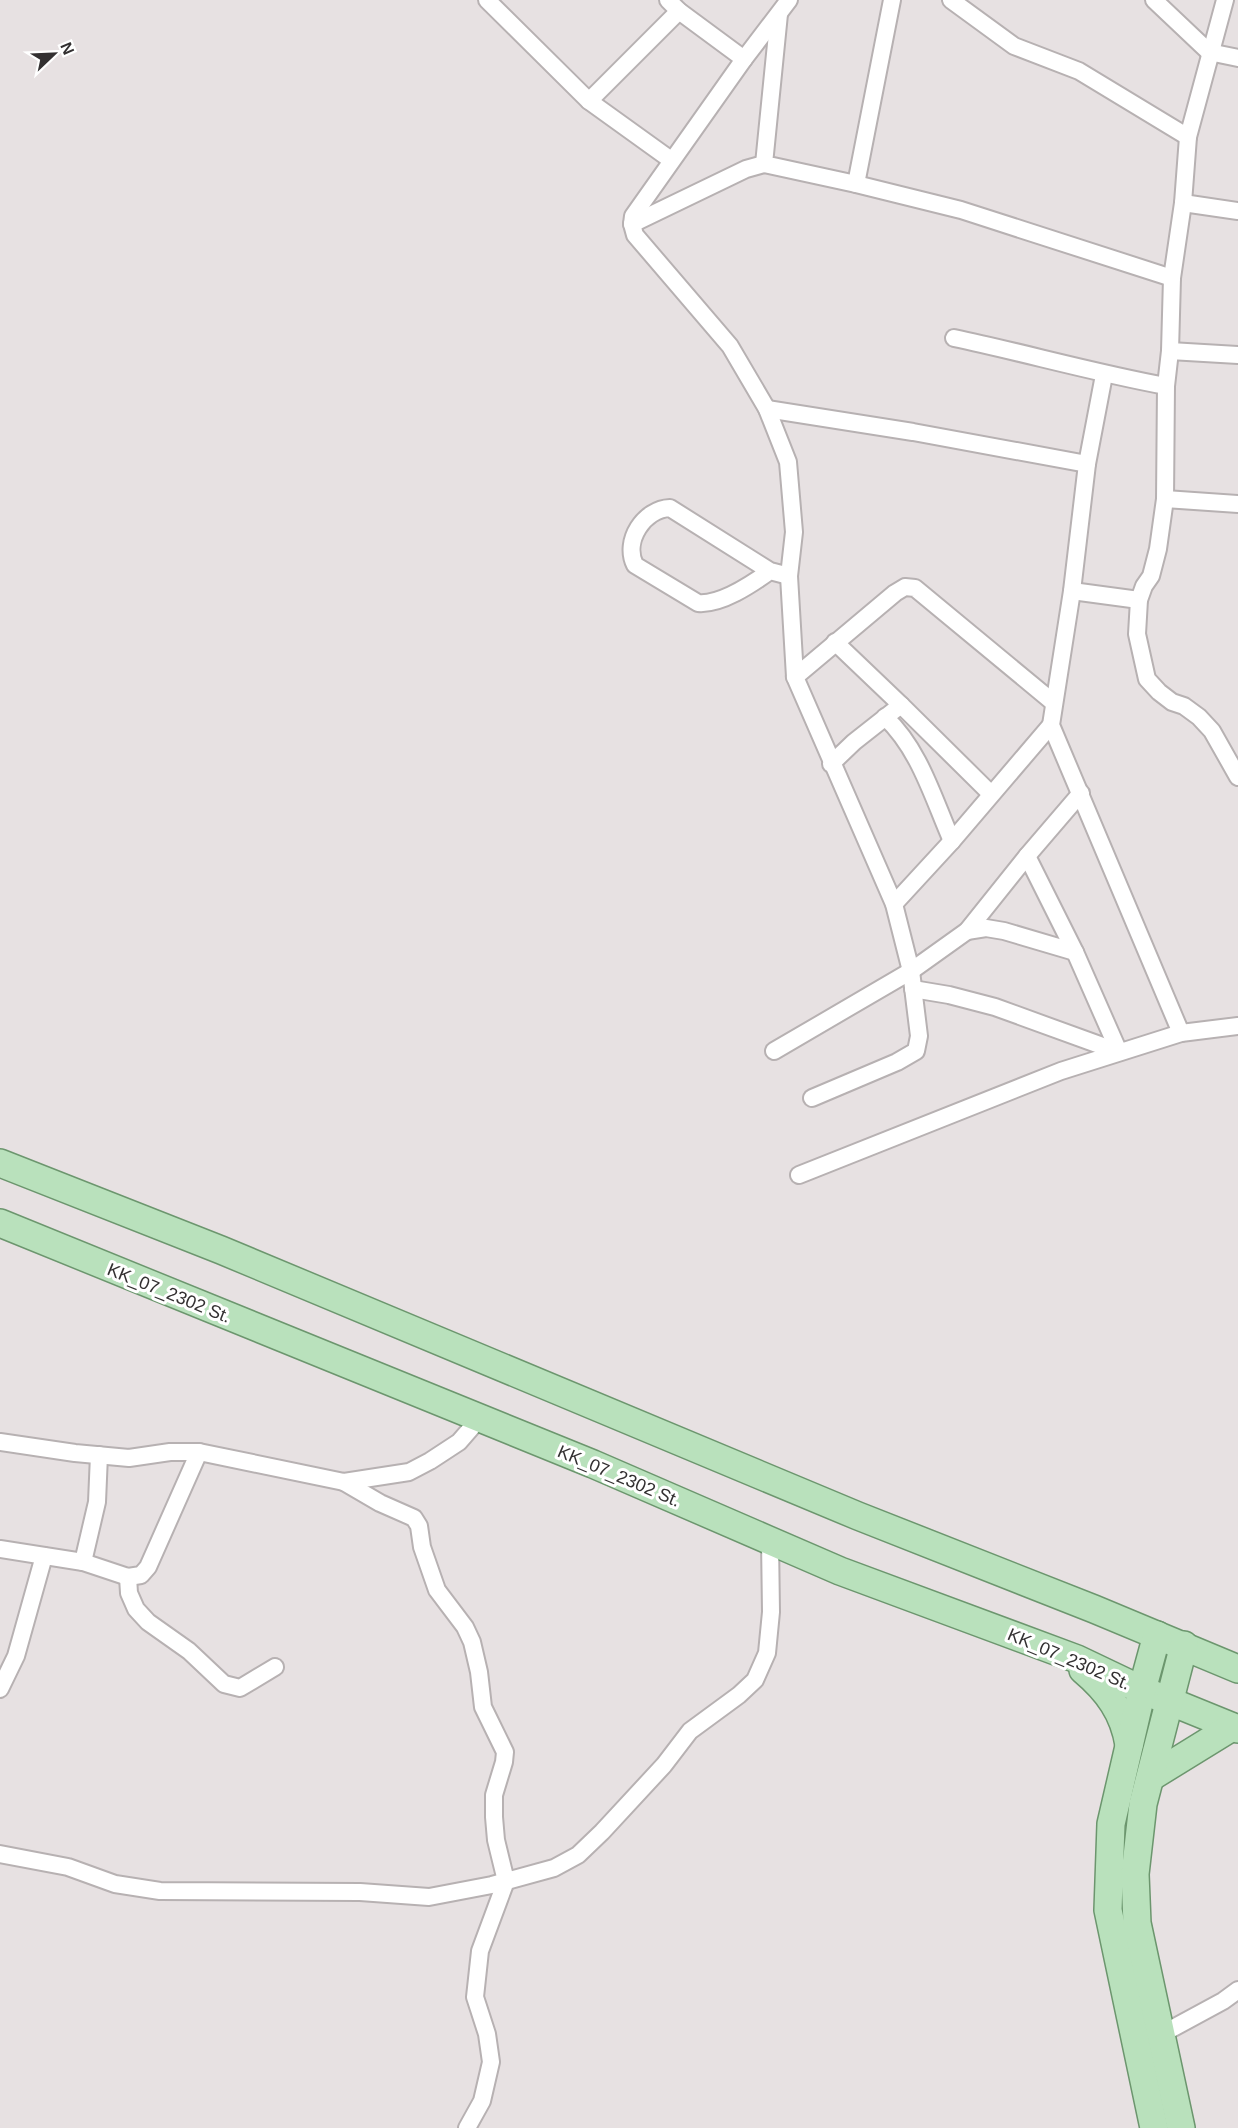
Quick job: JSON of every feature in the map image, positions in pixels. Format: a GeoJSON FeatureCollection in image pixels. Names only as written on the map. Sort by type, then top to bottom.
{"type":"FeatureCollection","features":[{"type":"Feature","properties":{"kind":"main road"},"geometry":{"type":"LineString","coordinates":[[0,1163],[221,1250],[858,1516],[1184,1645],[1238,1669]]}},
{"type":"Feature","properties":{"kind":"main road","name":"KK_07_2302 St."},"geometry":{"type":"LineString","coordinates":[[0,1223],[593,1464],[840,1571],[1064,1654],[1142,1690],[1235,1728]]}},
{"type":"Feature","properties":{"kind":"main road"},"geometry":{"type":"LineString","coordinates":[[1154,2128],[1110,1920],[1108,1897],[1111,1824],[1157,1635]]}},
{"type":"Feature","properties":{"kind":"main road"},"geometry":{"type":"LineString","coordinates":[[1181,2128],[1137,1923],[1135,1874],[1143,1804],[1184,1645]]}},
{"type":"Feature","properties":{"kind":"main road"},"geometry":{"type":"LineString","coordinates":[[1064,1654],[1097,1682],[1113,1700],[1123,1719],[1130,1748]]}},
{"type":"Feature","properties":{"kind":"main road"},"geometry":{"type":"LineString","coordinates":[[1151,1777],[1235,1728]]}},
{"type":"Feature","properties":{"kind":"main road"},"geometry":{"type":"LineString","coordinates":[[1143,2074],[1171,2074]]}},
{"type":"Feature","properties":{"kind":"street"},"geometry":{"type":"LineString","coordinates":[[487,0],[589,100],[671,160]]}},
{"type":"Feature","properties":{"kind":"street"},"geometry":{"type":"LineString","coordinates":[[789,0],[671,160],[633,216],[632,224],[635,235],[730,346],[767,409],[788,462],[794,532],[789,576],[795,677],[894,904],[911,971],[919,1036],[916,1051],[897,1062],[812,1098]]}},
{"type":"Feature","properties":{"kind":"street"},"geometry":{"type":"LineString","coordinates":[[856,184],[892,0]]}},
{"type":"Feature","properties":{"kind":"street"},"geometry":{"type":"LineString","coordinates":[[951,0],[1014,46],[1078,71],[1188,137]]}},
{"type":"Feature","properties":{"kind":"street"},"geometry":{"type":"LineString","coordinates":[[1154,0],[1209,52],[1238,58]]}},
{"type":"Feature","properties":{"kind":"street"},"geometry":{"type":"LineString","coordinates":[[1225,0],[1209,52],[1188,137],[1183,203],[1172,278],[1170,351],[1166,386],[1165,499],[1158,549],[1151,576],[1139,600],[1137,634],[1147,679],[1172,702],[1184,706],[1199,717],[1212,731],[1238,777]]}},
{"type":"Feature","properties":{"kind":"street"},"geometry":{"type":"LineString","coordinates":[[589,100],[673,5],[744,59]]}},
{"type":"Feature","properties":{"kind":"street"},"geometry":{"type":"LineString","coordinates":[[764,164],[779,14]]}},
{"type":"Feature","properties":{"kind":"street"},"geometry":{"type":"LineString","coordinates":[[632,224],[746,170],[764,164],[856,184],[1006,224],[1172,278]]}},
{"type":"Feature","properties":{"kind":"street"},"geometry":{"type":"LineString","coordinates":[[1183,203],[1238,211]]}},
{"type":"Feature","properties":{"kind":"street"},"geometry":{"type":"LineString","coordinates":[[954,338],[1029,354],[1104,375],[1166,386]]}},
{"type":"Feature","properties":{"kind":"street"},"geometry":{"type":"LineString","coordinates":[[1170,351],[1238,355]]}},
{"type":"Feature","properties":{"kind":"street"},"geometry":{"type":"LineString","coordinates":[[1104,375],[1087,464],[1072,591],[1051,726],[1181,1033]]}},
{"type":"Feature","properties":{"kind":"street"},"geometry":{"type":"LineString","coordinates":[[767,409],[913,432],[1087,464]]}},
{"type":"Feature","properties":{"kind":"street"},"geometry":{"type":"LineString","coordinates":[[1165,499],[1238,504]]}},
{"type":"Feature","properties":{"kind":"street"},"geometry":{"type":"LineString","coordinates":[[770,571],[752,584],[724,597],[706,604],[698,603],[635,565],[631,557],[631,545],[641,523],[660,508],[670,508],[770,571],[789,576]]}},
{"type":"Feature","properties":{"kind":"street"},"geometry":{"type":"LineString","coordinates":[[795,677],[895,593],[905,587],[915,588],[1054,703]]}},
{"type":"Feature","properties":{"kind":"street"},"geometry":{"type":"LineString","coordinates":[[1072,591],[1139,600]]}},
{"type":"Feature","properties":{"kind":"street"},"geometry":{"type":"LineString","coordinates":[[835,642],[991,794]]}},
{"type":"Feature","properties":{"kind":"street"},"geometry":{"type":"LineString","coordinates":[[831,764],[854,742],[901,705]]}},
{"type":"Feature","properties":{"kind":"street"},"geometry":{"type":"LineString","coordinates":[[885,717],[899,731],[916,757],[952,841]]}},
{"type":"Feature","properties":{"kind":"street"},"geometry":{"type":"LineString","coordinates":[[894,904],[952,841],[1051,726]]}},
{"type":"Feature","properties":{"kind":"street"},"geometry":{"type":"LineString","coordinates":[[774,1051],[911,971],[967,931],[1081,793]]}},
{"type":"Feature","properties":{"kind":"street"},"geometry":{"type":"LineString","coordinates":[[1027,856],[1075,952],[1119,1053]]}},
{"type":"Feature","properties":{"kind":"street"},"geometry":{"type":"LineString","coordinates":[[967,931],[986,928],[1004,931],[1075,952]]}},
{"type":"Feature","properties":{"kind":"street"},"geometry":{"type":"LineString","coordinates":[[913,989],[949,995],[995,1007],[1119,1053]]}},
{"type":"Feature","properties":{"kind":"street"},"geometry":{"type":"LineString","coordinates":[[799,1175],[1017,1088],[1119,1053],[1181,1033],[1238,1026]]}},
{"type":"Feature","properties":{"kind":"street"},"geometry":{"type":"LineString","coordinates":[[344,1482],[410,1472],[459,1442],[479,1419]]}},
{"type":"Feature","properties":{"kind":"street"},"geometry":{"type":"LineString","coordinates":[[0,1442],[129,1458],[170,1452],[199,1452],[344,1482],[380,1503],[414,1518],[437,1590],[465,1627],[472,1642],[479,1672],[483,1707],[505,1752],[494,1795],[494,1817],[496,1840],[506,1881],[480,1951],[475,1997],[487,2034],[491,2062],[482,2101],[467,2128]]}},
{"type":"Feature","properties":{"kind":"street"},"geometry":{"type":"LineString","coordinates":[[0,1549],[82,1562],[128,1577],[141,1575],[148,1567],[199,1452]]}},
{"type":"Feature","properties":{"kind":"street"},"geometry":{"type":"LineString","coordinates":[[82,1562],[97,1502],[99,1455]]}},
{"type":"Feature","properties":{"kind":"street"},"geometry":{"type":"LineString","coordinates":[[0,1854],[68,1867],[115,1884],[160,1891],[360,1892],[429,1897],[506,1881],[554,1868],[578,1855],[602,1832],[656,1773],[690,1731],[739,1695],[755,1680],[767,1653],[771,1612],[770,1541]]}},
{"type":"Feature","properties":{"kind":"street"},"geometry":{"type":"LineString","coordinates":[[0,1689],[16,1656],[44,1556]]}},
{"type":"Feature","properties":{"kind":"street"},"geometry":{"type":"LineString","coordinates":[[128,1577],[129,1593],[136,1609],[148,1622],[189,1651],[224,1684],[240,1688],[275,1667]]}},
{"type":"Feature","properties":{"kind":"street"},"geometry":{"type":"LineString","coordinates":[[1162,2034],[1223,2001],[1238,1990]]}}]}
